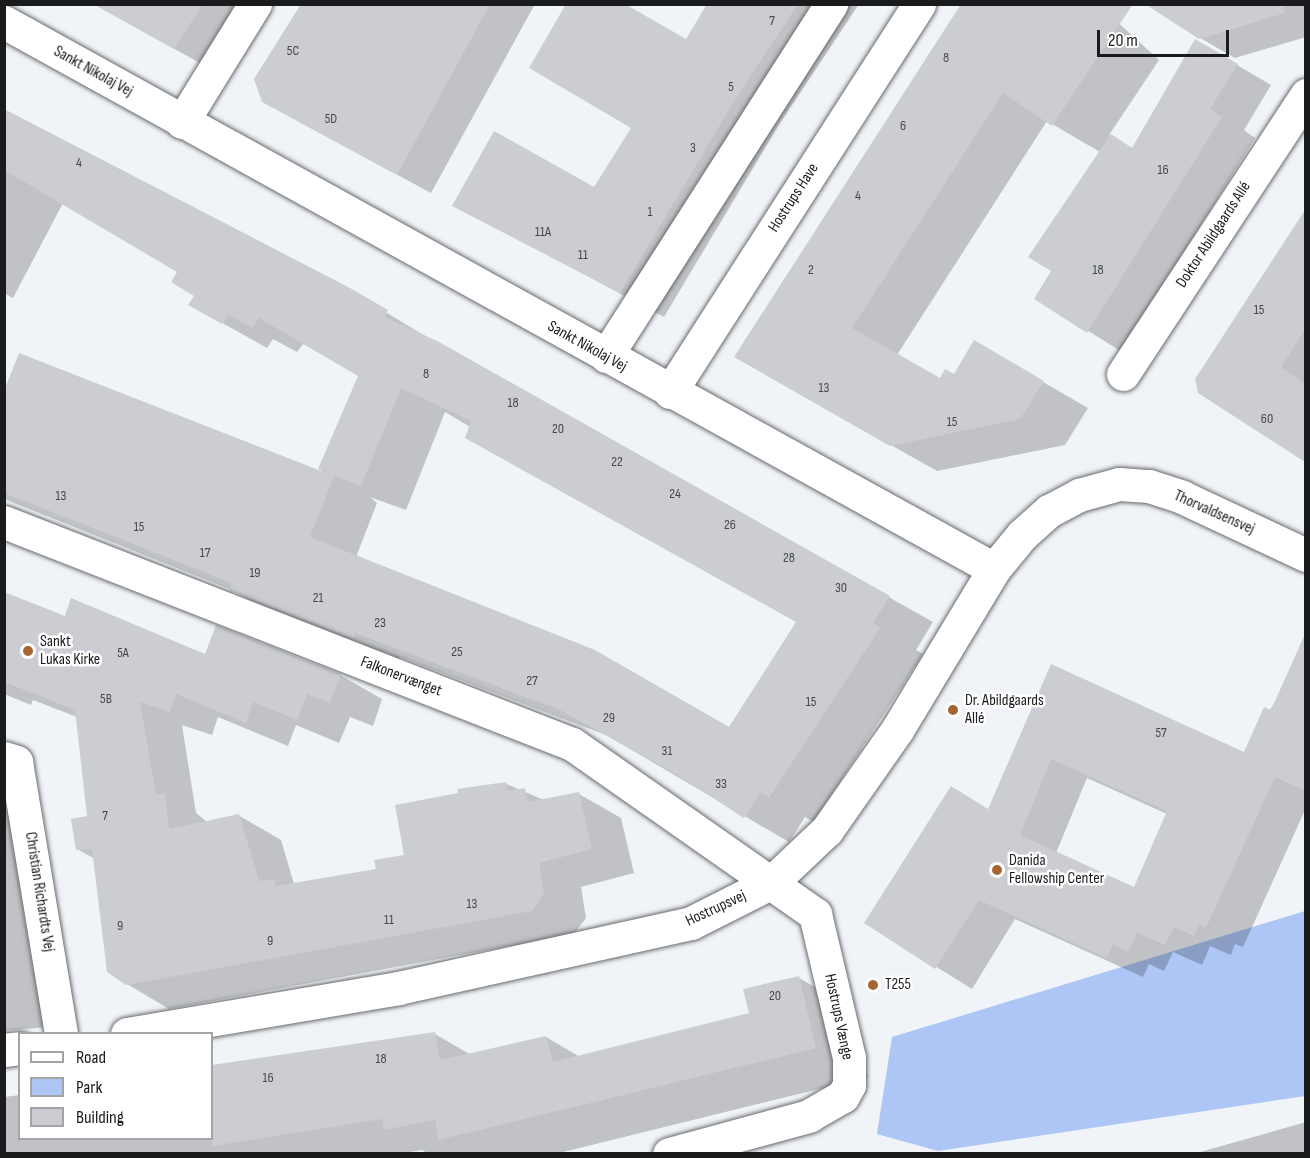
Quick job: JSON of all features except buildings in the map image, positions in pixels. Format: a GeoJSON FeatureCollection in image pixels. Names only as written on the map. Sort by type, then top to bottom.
{"type":"FeatureCollection","features":[{"type":"Feature","properties":{"kind":"street"},"geometry":{"type":"LineString","coordinates":[[182,122],[255,4]]}},
{"type":"Feature","properties":{"kind":"street"},"geometry":{"type":"LineString","coordinates":[[606,356],[831,4]]}},
{"type":"Feature","properties":{"kind":"street","name":"Hostrups Have"},"geometry":{"type":"LineString","coordinates":[[670,392],[919,4]]}},
{"type":"Feature","properties":{"kind":"street","name":"Sankt Nikolaj Vej"},"geometry":{"type":"LineString","coordinates":[[4,22],[994,569]]}},
{"type":"Feature","properties":{"kind":"street","name":"Doktor Abildgaards Allé"},"geometry":{"type":"LineString","coordinates":[[1123,374],[1305,95]]}},
{"type":"Feature","properties":{"kind":"street","name":"Hostrupsvej"},"geometry":{"type":"LineString","coordinates":[[139,1032],[398,988],[691,923],[772,882],[833,821],[897,730],[994,569],[1022,535],[1049,512],[1079,495],[1119,484]]}},
{"type":"Feature","properties":{"kind":"street","name":"Thorvaldsensvej"},"geometry":{"type":"LineString","coordinates":[[1119,484],[1149,486],[1182,497],[1305,555]]}},
{"type":"Feature","properties":{"kind":"street","name":"Falkonervænget"},"geometry":{"type":"LineString","coordinates":[[4,522],[572,744],[772,882]]}},
{"type":"Feature","properties":{"kind":"street","name":"Christian Richardts Vej"},"geometry":{"type":"LineString","coordinates":[[4,758],[16,762],[61,1032]]}},
{"type":"Feature","properties":{"kind":"street","name":"Hostrups Vænge"},"geometry":{"type":"LineString","coordinates":[[669,1154],[823,1111],[843,1096],[849,1085],[849,1058],[815,915],[772,882]]}},
{"type":"Feature","properties":{"kind":"green space"},"geometry":{"type":"Polygon","coordinates":[[[1305,911],[1305,1096],[938,1151],[877,1134],[892,1037],[1305,911]]]}},
{"type":"Feature","properties":{"kind":"place","name":"Sankt Lukas Kirke"},"geometry":{"type":"Point","coordinates":[28,651]}},
{"type":"Feature","properties":{"kind":"place","name":"Dr. Abildgaards Allé"},"geometry":{"type":"Point","coordinates":[953,710]}},
{"type":"Feature","properties":{"kind":"place","name":"Danida Fellowship Center"},"geometry":{"type":"Point","coordinates":[997,870]}},
{"type":"Feature","properties":{"kind":"place","name":"T255"},"geometry":{"type":"Point","coordinates":[873,985]}}]}
